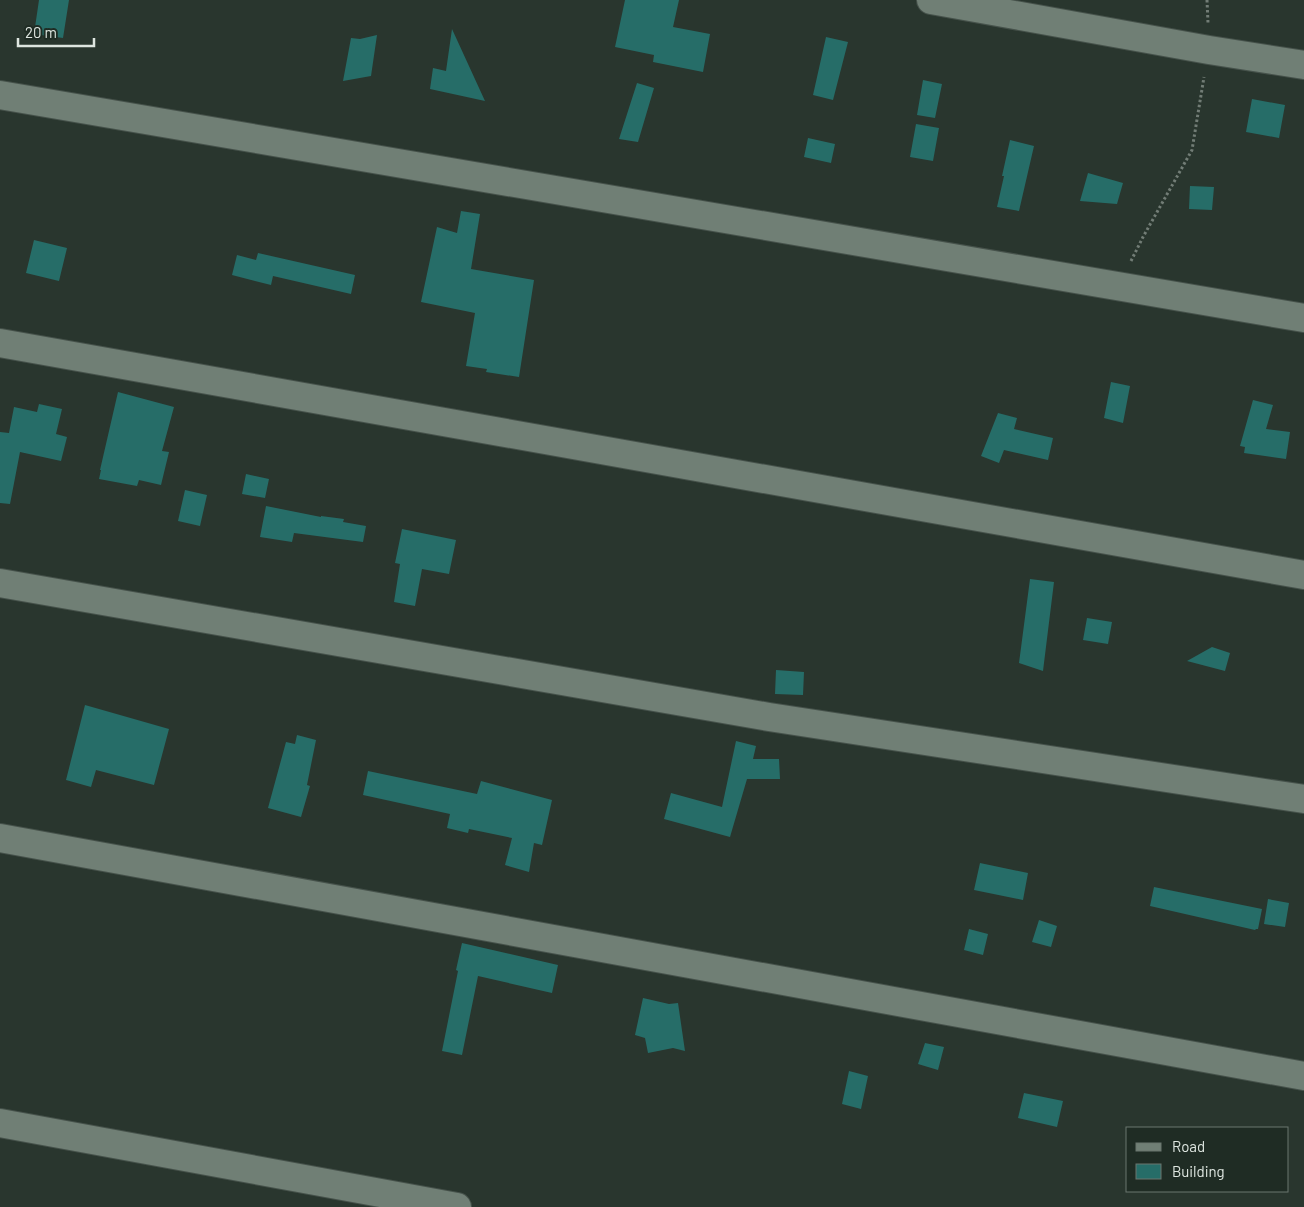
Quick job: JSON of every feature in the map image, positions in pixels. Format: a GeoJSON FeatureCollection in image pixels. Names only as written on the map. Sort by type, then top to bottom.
{"type":"FeatureCollection","features":[{"type":"Feature","properties":{"kind":"street"},"geometry":{"type":"LineString","coordinates":[[931,0],[1209,50],[1304,65]]}},
{"type":"Feature","properties":{"kind":"street"},"geometry":{"type":"LineString","coordinates":[[0,95],[1304,318]]}},
{"type":"Feature","properties":{"kind":"street"},"geometry":{"type":"LineString","coordinates":[[0,343],[1304,575]]}},
{"type":"Feature","properties":{"kind":"street"},"geometry":{"type":"LineString","coordinates":[[0,583],[769,717],[1304,799]]}},
{"type":"Feature","properties":{"kind":"street"},"geometry":{"type":"LineString","coordinates":[[0,838],[1304,1076]]}},
{"type":"Feature","properties":{"kind":"street"},"geometry":{"type":"LineString","coordinates":[[0,1123],[457,1207]]}},
{"type":"Feature","properties":{"kind":"path"},"geometry":{"type":"LineString","coordinates":[[1119,287],[1143,237],[1192,150],[1209,50],[1207,0]]}},
{"type":"Feature","properties":{"kind":"building"},"geometry":{"type":"Polygon","coordinates":[[[39,0],[69,0],[63,38],[34,34],[39,0]]]}},
{"type":"Feature","properties":{"kind":"building"},"geometry":{"type":"Polygon","coordinates":[[[625,0],[679,0],[673,27],[710,34],[703,72],[653,62],[654,55],[615,47],[625,0]]]}},
{"type":"Feature","properties":{"kind":"building"},"geometry":{"type":"Polygon","coordinates":[[[452,29],[485,101],[430,89],[433,68],[446,71],[452,29]]]}},
{"type":"Feature","properties":{"kind":"building"},"geometry":{"type":"Polygon","coordinates":[[[377,35],[371,76],[343,81],[351,38],[360,39],[377,35]]]}},
{"type":"Feature","properties":{"kind":"building"},"geometry":{"type":"Polygon","coordinates":[[[826,37],[848,42],[833,100],[813,95],[826,37]]]}},
{"type":"Feature","properties":{"kind":"building"},"geometry":{"type":"Polygon","coordinates":[[[923,80],[942,84],[935,118],[917,115],[923,80]]]}},
{"type":"Feature","properties":{"kind":"building"},"geometry":{"type":"Polygon","coordinates":[[[637,83],[654,88],[638,142],[619,139],[637,83]]]}},
{"type":"Feature","properties":{"kind":"building"},"geometry":{"type":"Polygon","coordinates":[[[1252,99],[1285,105],[1279,138],[1246,132],[1252,99]]]}},
{"type":"Feature","properties":{"kind":"building"},"geometry":{"type":"Polygon","coordinates":[[[916,124],[939,128],[933,161],[910,157],[916,124]]]}},
{"type":"Feature","properties":{"kind":"building"},"geometry":{"type":"Polygon","coordinates":[[[808,138],[835,144],[831,163],[804,157],[808,138]]]}},
{"type":"Feature","properties":{"kind":"building"},"geometry":{"type":"Polygon","coordinates":[[[1010,140],[1034,146],[1019,211],[997,207],[1010,140]]]}},
{"type":"Feature","properties":{"kind":"building"},"geometry":{"type":"Polygon","coordinates":[[[1088,173],[1123,183],[1117,204],[1080,201],[1088,173]]]}},
{"type":"Feature","properties":{"kind":"building"},"geometry":{"type":"Polygon","coordinates":[[[1190,186],[1214,187],[1212,210],[1189,209],[1190,186]]]}},
{"type":"Feature","properties":{"kind":"building"},"geometry":{"type":"Polygon","coordinates":[[[461,211],[480,214],[471,269],[534,280],[519,377],[486,372],[487,369],[466,366],[475,313],[421,302],[437,227],[457,233],[461,211]]]}},
{"type":"Feature","properties":{"kind":"building"},"geometry":{"type":"Polygon","coordinates":[[[34,240],[67,248],[59,281],[26,273],[34,240]]]}},
{"type":"Feature","properties":{"kind":"building"},"geometry":{"type":"Polygon","coordinates":[[[258,253],[355,275],[351,294],[273,276],[271,285],[232,275],[237,255],[256,260],[258,253]]]}},
{"type":"Feature","properties":{"kind":"building"},"geometry":{"type":"Polygon","coordinates":[[[1111,382],[1130,386],[1123,423],[1104,418],[1111,382]]]}},
{"type":"Feature","properties":{"kind":"building"},"geometry":{"type":"Polygon","coordinates":[[[118,392],[174,407],[162,451],[169,452],[161,485],[139,480],[137,486],[99,479],[118,392]]]}},
{"type":"Feature","properties":{"kind":"building"},"geometry":{"type":"Polygon","coordinates":[[[1253,400],[1273,405],[1266,429],[1290,432],[1286,459],[1244,453],[1245,447],[1240,446],[1253,400]]]}},
{"type":"Feature","properties":{"kind":"building"},"geometry":{"type":"Polygon","coordinates":[[[39,404],[62,409],[56,434],[67,437],[61,461],[20,452],[10,504],[0,503],[0,432],[9,433],[14,407],[37,412],[39,404]]]}},
{"type":"Feature","properties":{"kind":"building"},"geometry":{"type":"Polygon","coordinates":[[[998,413],[1017,418],[1014,429],[1053,438],[1048,460],[1004,450],[999,463],[981,456],[998,413]]]}},
{"type":"Feature","properties":{"kind":"building"},"geometry":{"type":"Polygon","coordinates":[[[246,474],[269,479],[265,498],[242,494],[246,474]]]}},
{"type":"Feature","properties":{"kind":"building"},"geometry":{"type":"Polygon","coordinates":[[[185,490],[207,495],[200,526],[178,521],[185,490]]]}},
{"type":"Feature","properties":{"kind":"building"},"geometry":{"type":"Polygon","coordinates":[[[266,506],[321,517],[344,519],[343,522],[366,526],[363,542],[294,533],[292,542],[260,537],[266,506]]]}},
{"type":"Feature","properties":{"kind":"building"},"geometry":{"type":"Polygon","coordinates":[[[402,529],[456,540],[449,574],[422,569],[415,606],[394,602],[400,564],[395,563],[402,529]]]}},
{"type":"Feature","properties":{"kind":"building"},"geometry":{"type":"Polygon","coordinates":[[[1030,579],[1054,582],[1043,671],[1019,663],[1030,579]]]}},
{"type":"Feature","properties":{"kind":"building"},"geometry":{"type":"Polygon","coordinates":[[[1087,618],[1112,622],[1108,644],[1083,640],[1087,618]]]}},
{"type":"Feature","properties":{"kind":"building"},"geometry":{"type":"Polygon","coordinates":[[[1212,647],[1230,653],[1225,671],[1187,661],[1212,647]]]}},
{"type":"Feature","properties":{"kind":"building"},"geometry":{"type":"Polygon","coordinates":[[[776,670],[804,672],[803,695],[775,694],[776,670]]]}},
{"type":"Feature","properties":{"kind":"building"},"geometry":{"type":"Polygon","coordinates":[[[85,705],[169,729],[154,785],[96,770],[91,787],[66,780],[85,705]]]}},
{"type":"Feature","properties":{"kind":"building"},"geometry":{"type":"Polygon","coordinates":[[[297,735],[316,740],[307,785],[310,786],[301,817],[268,808],[286,742],[295,744],[297,735]]]}},
{"type":"Feature","properties":{"kind":"building"},"geometry":{"type":"Polygon","coordinates":[[[736,741],[756,746],[753,759],[779,759],[780,779],[747,779],[730,837],[664,819],[671,793],[722,807],[736,741]]]}},
{"type":"Feature","properties":{"kind":"building"},"geometry":{"type":"Polygon","coordinates":[[[368,771],[477,794],[481,781],[552,800],[542,845],[534,843],[529,872],[505,865],[512,838],[469,829],[468,833],[447,828],[450,814],[363,795],[368,771]]]}},
{"type":"Feature","properties":{"kind":"building"},"geometry":{"type":"Polygon","coordinates":[[[980,863],[1028,873],[1023,900],[974,890],[980,863]]]}},
{"type":"Feature","properties":{"kind":"building"},"geometry":{"type":"Polygon","coordinates":[[[1154,887],[1262,909],[1258,929],[1255,930],[1150,906],[1154,887]]]}},
{"type":"Feature","properties":{"kind":"building"},"geometry":{"type":"Polygon","coordinates":[[[1268,899],[1289,903],[1285,927],[1264,924],[1268,899]]]}},
{"type":"Feature","properties":{"kind":"building"},"geometry":{"type":"Polygon","coordinates":[[[1039,920],[1057,926],[1051,947],[1032,942],[1039,920]]]}},
{"type":"Feature","properties":{"kind":"building"},"geometry":{"type":"Polygon","coordinates":[[[969,929],[988,934],[983,955],[964,950],[969,929]]]}},
{"type":"Feature","properties":{"kind":"building"},"geometry":{"type":"Polygon","coordinates":[[[462,943],[558,965],[552,993],[478,976],[462,1055],[442,1051],[462,943]]]}},
{"type":"Feature","properties":{"kind":"building"},"geometry":{"type":"Polygon","coordinates":[[[643,998],[669,1004],[678,1003],[685,1051],[673,1048],[648,1053],[645,1038],[635,1035],[643,998]]]}},
{"type":"Feature","properties":{"kind":"building"},"geometry":{"type":"Polygon","coordinates":[[[925,1043],[944,1047],[938,1070],[918,1064],[925,1043]]]}},
{"type":"Feature","properties":{"kind":"building"},"geometry":{"type":"Polygon","coordinates":[[[849,1071],[868,1076],[861,1109],[842,1104],[849,1071]]]}},
{"type":"Feature","properties":{"kind":"building"},"geometry":{"type":"Polygon","coordinates":[[[1024,1093],[1063,1101],[1057,1127],[1018,1118],[1024,1093]]]}}]}
